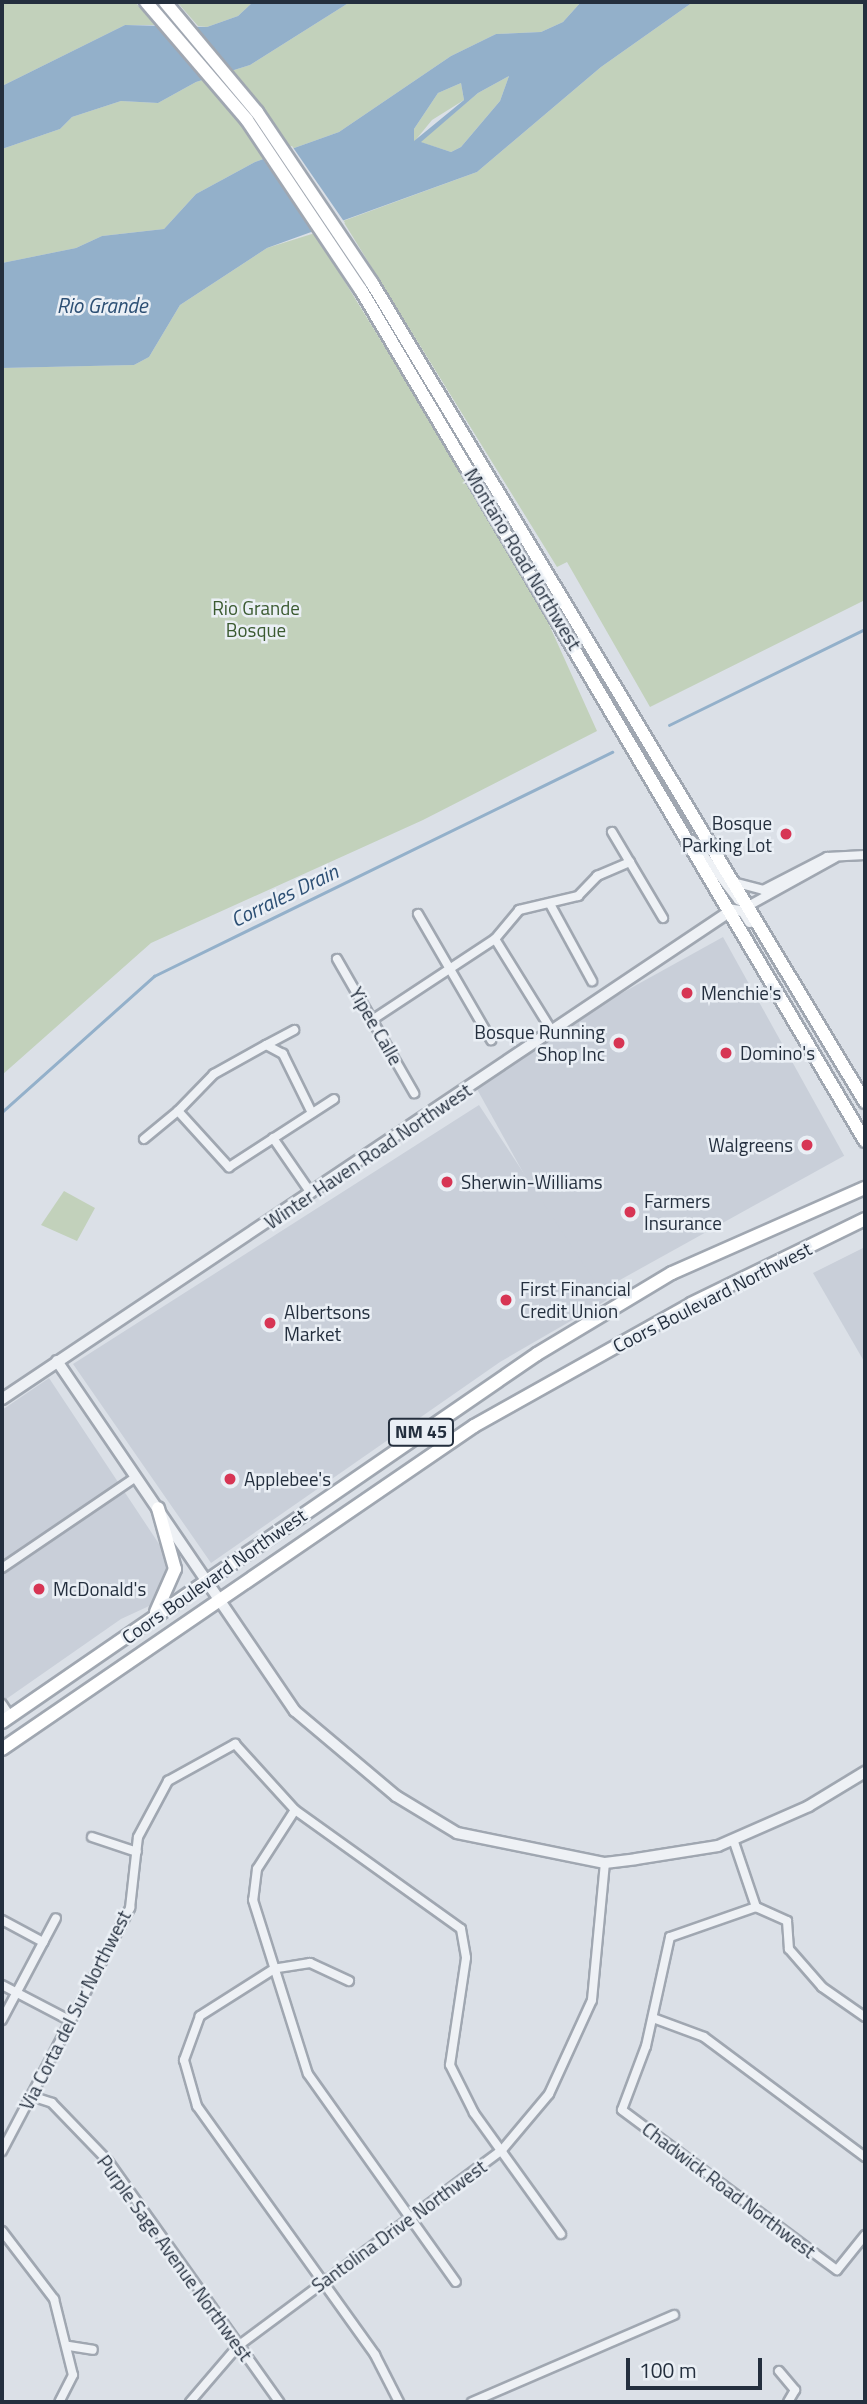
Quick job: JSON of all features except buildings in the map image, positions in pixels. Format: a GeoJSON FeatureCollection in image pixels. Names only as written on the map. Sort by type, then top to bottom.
{"type":"FeatureCollection","features":[{"type":"Feature","properties":{"kind":"main road","name":"Montaño Road Northwest"},"geometry":{"type":"LineString","coordinates":[[146,2],[247,120],[301,197],[737,883],[865,1102]]}},
{"type":"Feature","properties":{"kind":"main road","name":"Montaño Road Northwest"},"geometry":{"type":"LineString","coordinates":[[164,2],[257,112],[312,191],[540,576],[865,1141]]}},
{"type":"Feature","properties":{"kind":"main road","name":"Coors Boulevard Northwest"},"geometry":{"type":"LineString","coordinates":[[6,1718],[537,1353],[672,1273],[865,1188]]}},
{"type":"Feature","properties":{"kind":"main road","name":"Coors Boulevard Northwest"},"geometry":{"type":"LineString","coordinates":[[2,1749],[218,1596],[474,1426],[691,1304],[865,1219]]}},
{"type":"Feature","properties":{"kind":"main road"},"geometry":{"type":"LineString","coordinates":[[150,1621],[169,1594],[175,1569],[158,1508]]}},
{"type":"Feature","properties":{"kind":"street"},"geometry":{"type":"LineString","coordinates":[[612,832],[663,918]]}},
{"type":"Feature","properties":{"kind":"street"},"geometry":{"type":"LineString","coordinates":[[689,837],[738,900],[750,905],[835,858]]}},
{"type":"Feature","properties":{"kind":"street"},"geometry":{"type":"LineString","coordinates":[[737,883],[762,890],[800,867],[835,858],[865,855]]}},
{"type":"Feature","properties":{"kind":"street"},"geometry":{"type":"LineString","coordinates":[[372,1020],[495,939],[519,910],[578,896],[597,877],[630,862]]}},
{"type":"Feature","properties":{"kind":"street"},"geometry":{"type":"LineString","coordinates":[[550,904],[592,981]]}},
{"type":"Feature","properties":{"kind":"street"},"geometry":{"type":"LineString","coordinates":[[732,910],[743,911],[774,962],[792,976]]}},
{"type":"Feature","properties":{"kind":"street","name":"Winter Haven Road Northwest"},"geometry":{"type":"LineString","coordinates":[[2,1399],[732,910]]}},
{"type":"Feature","properties":{"kind":"street"},"geometry":{"type":"LineString","coordinates":[[418,914],[491,1040]]}},
{"type":"Feature","properties":{"kind":"street"},"geometry":{"type":"LineString","coordinates":[[495,939],[552,1031]]}},
{"type":"Feature","properties":{"kind":"street","name":"Yipee Calle"},"geometry":{"type":"LineString","coordinates":[[337,959],[414,1093]]}},
{"type":"Feature","properties":{"kind":"street"},"geometry":{"type":"LineString","coordinates":[[144,1139],[178,1111],[214,1074],[294,1030]]}},
{"type":"Feature","properties":{"kind":"street"},"geometry":{"type":"LineString","coordinates":[[266,1045],[283,1054],[312,1113]]}},
{"type":"Feature","properties":{"kind":"street"},"geometry":{"type":"LineString","coordinates":[[178,1111],[229,1167],[334,1099]]}},
{"type":"Feature","properties":{"kind":"street"},"geometry":{"type":"LineString","coordinates":[[273,1138],[311,1194]]}},
{"type":"Feature","properties":{"kind":"street"},"geometry":{"type":"LineString","coordinates":[[57,1361],[209,1580],[295,1711],[396,1796],[457,1833],[605,1863],[733,1839],[865,1772]]}},
{"type":"Feature","properties":{"kind":"street"},"geometry":{"type":"LineString","coordinates":[[2,1568],[136,1477]]}},
{"type":"Feature","properties":{"kind":"street"},"geometry":{"type":"LineString","coordinates":[[2,1704],[6,1718]]}},
{"type":"Feature","properties":{"kind":"street","name":"Via Corta del Sur Northwest"},"geometry":{"type":"LineString","coordinates":[[2,2151],[130,1908],[137,1852],[168,1781],[235,1744],[295,1810]]}},
{"type":"Feature","properties":{"kind":"street"},"geometry":{"type":"LineString","coordinates":[[456,2282],[308,2074],[253,1900],[257,1869],[295,1810],[461,1929],[466,1958],[450,2065],[502,2150],[561,2234]]}},
{"type":"Feature","properties":{"kind":"street"},"geometry":{"type":"LineString","coordinates":[[92,1837],[137,1852]]}},
{"type":"Feature","properties":{"kind":"street"},"geometry":{"type":"LineString","coordinates":[[733,1839],[756,1907]]}},
{"type":"Feature","properties":{"kind":"street","name":"Santolina Drive Northwest"},"geometry":{"type":"LineString","coordinates":[[191,2402],[238,2346],[321,2283],[412,2222],[502,2150],[549,2094],[592,2000],[605,1863]]}},
{"type":"Feature","properties":{"kind":"street"},"geometry":{"type":"LineString","coordinates":[[865,2017],[822,1987],[789,1949],[787,1921],[756,1907],[670,1937],[653,2018],[704,2037],[865,2157]]}},
{"type":"Feature","properties":{"kind":"street"},"geometry":{"type":"LineString","coordinates":[[2,2020],[56,1918]]}},
{"type":"Feature","properties":{"kind":"street"},"geometry":{"type":"LineString","coordinates":[[2,1920],[43,1942]]}},
{"type":"Feature","properties":{"kind":"street"},"geometry":{"type":"LineString","coordinates":[[349,1981],[310,1963],[274,1969],[200,2016],[184,2060],[197,2106],[375,2355],[399,2402]]}},
{"type":"Feature","properties":{"kind":"street"},"geometry":{"type":"LineString","coordinates":[[2,1985],[71,2021]]}},
{"type":"Feature","properties":{"kind":"street","name":"Chadwick Road Northwest"},"geometry":{"type":"LineString","coordinates":[[653,2018],[622,2109],[837,2270],[865,2235]]}},
{"type":"Feature","properties":{"kind":"street","name":"Purple Sage Avenue Northwest"},"geometry":{"type":"LineString","coordinates":[[31,2096],[52,2103],[108,2161],[279,2402]]}},
{"type":"Feature","properties":{"kind":"street"},"geometry":{"type":"LineString","coordinates":[[2,2231],[54,2299],[69,2346],[73,2375],[59,2402]]}},
{"type":"Feature","properties":{"kind":"street"},"geometry":{"type":"LineString","coordinates":[[472,2402],[674,2315]]}},
{"type":"Feature","properties":{"kind":"street"},"geometry":{"type":"LineString","coordinates":[[69,2346],[93,2350]]}},
{"type":"Feature","properties":{"kind":"street"},"geometry":{"type":"LineString","coordinates":[[779,2371],[795,2390],[788,2402]]}},
{"type":"Feature","properties":{"kind":"shaded area"},"geometry":{"type":"Polygon","coordinates":[[[723,937],[844,1156],[591,1296],[470,1077],[723,937]]]}},
{"type":"Feature","properties":{"kind":"shaded area"},"geometry":{"type":"Polygon","coordinates":[[[479,1105],[607,1300],[500,1362],[211,1563],[73,1364],[479,1105]]]}},
{"type":"Feature","properties":{"kind":"shaded area"},"geometry":{"type":"Polygon","coordinates":[[[865,1247],[865,1363],[813,1273],[865,1247]]]}},
{"type":"Feature","properties":{"kind":"shaded area"},"geometry":{"type":"Polygon","coordinates":[[[49,1378],[171,1562],[160,1601],[121,1619],[2,1702],[2,1410],[49,1378]]]}},
{"type":"Feature","properties":{"kind":"green space"},"geometry":{"type":"Polygon","coordinates":[[[2,2],[135,2],[155,25],[125,25],[2,86],[2,2]]]}},
{"type":"Feature","properties":{"kind":"green space"},"geometry":{"type":"Polygon","coordinates":[[[177,2],[253,2],[238,16],[207,27],[198,26],[177,2]]]}},
{"type":"Feature","properties":{"kind":"green space"},"geometry":{"type":"Polygon","coordinates":[[[350,2],[581,2],[563,22],[541,32],[496,34],[451,56],[339,132],[255,162],[196,194],[164,229],[102,236],[76,248],[2,263],[2,149],[60,129],[72,117],[121,101],[158,103],[196,82],[250,65],[350,2]]]}},
{"type":"Feature","properties":{"kind":"green space"},"geometry":{"type":"Polygon","coordinates":[[[693,2],[865,2],[865,600],[650,707],[567,562],[557,567],[343,221],[477,172],[601,67],[693,2]]]}},
{"type":"Feature","properties":{"kind":"green space"},"geometry":{"type":"Polygon","coordinates":[[[509,76],[500,101],[461,147],[451,152],[420,142],[478,93],[509,76]]]}},
{"type":"Feature","properties":{"kind":"green space"},"geometry":{"type":"Polygon","coordinates":[[[461,83],[464,100],[432,120],[414,142],[414,129],[438,93],[461,83]]]}},
{"type":"Feature","properties":{"kind":"green space","name":"Rio Grande Bosque"},"geometry":{"type":"Polygon","coordinates":[[[315,233],[533,589],[597,731],[423,820],[151,943],[2,1075],[2,368],[134,365],[149,357],[180,305],[267,248],[315,233]]]}},
{"type":"Feature","properties":{"kind":"green space"},"geometry":{"type":"Polygon","coordinates":[[[64,1191],[95,1208],[77,1241],[41,1225],[64,1191]]]}},
{"type":"Feature","properties":{"kind":"water"},"geometry":{"type":"Polygon","coordinates":[[[253,2],[350,2],[250,65],[196,82],[158,103],[121,101],[72,117],[60,129],[2,149],[2,86],[125,25],[207,27],[238,16],[253,2]]]}},
{"type":"Feature","properties":{"kind":"water","name":"Rio Grande"},"geometry":{"type":"Polygon","coordinates":[[[581,2],[693,2],[601,67],[477,172],[267,248],[180,305],[149,357],[134,365],[2,368],[2,263],[76,248],[102,236],[164,229],[196,194],[255,162],[339,132],[451,56],[496,34],[541,32],[563,22],[581,2]],[[509,76],[478,93],[421,142],[451,152],[461,147],[500,101],[509,76]],[[461,83],[438,93],[414,129],[414,141],[464,100],[461,83]]]}},
{"type":"Feature","properties":{"kind":"pier"},"geometry":{"type":"Polygon","coordinates":[[[292,146],[345,223],[317,236],[261,156],[292,146]]]}},
{"type":"Feature","properties":{"kind":"waterway","name":"Corrales Drain"},"geometry":{"type":"LineString","coordinates":[[669,725],[865,629]]}},
{"type":"Feature","properties":{"kind":"waterway","name":"Corrales Drain"},"geometry":{"type":"LineString","coordinates":[[2,1112],[154,976],[612,752]]}},
{"type":"Feature","properties":{"kind":"place","name":"Bosque Parking Lot"},"geometry":{"type":"Point","coordinates":[786,834]}},
{"type":"Feature","properties":{"kind":"place","name":"Menchie's"},"geometry":{"type":"Point","coordinates":[687,993]}},
{"type":"Feature","properties":{"kind":"place","name":"Bosque Running Shop Inc"},"geometry":{"type":"Point","coordinates":[619,1043]}},
{"type":"Feature","properties":{"kind":"place","name":"Domino's"},"geometry":{"type":"Point","coordinates":[726,1053]}},
{"type":"Feature","properties":{"kind":"place","name":"Walgreens"},"geometry":{"type":"Point","coordinates":[807,1145]}},
{"type":"Feature","properties":{"kind":"place","name":"Sherwin-Williams"},"geometry":{"type":"Point","coordinates":[447,1182]}},
{"type":"Feature","properties":{"kind":"place","name":"Farmers Insurance"},"geometry":{"type":"Point","coordinates":[630,1212]}},
{"type":"Feature","properties":{"kind":"place","name":"First Financial Credit Union"},"geometry":{"type":"Point","coordinates":[506,1300]}},
{"type":"Feature","properties":{"kind":"place","name":"Albertsons Market"},"geometry":{"type":"Point","coordinates":[270,1323]}},
{"type":"Feature","properties":{"kind":"place","name":"Applebee's"},"geometry":{"type":"Point","coordinates":[230,1479]}},
{"type":"Feature","properties":{"kind":"place","name":"McDonald's"},"geometry":{"type":"Point","coordinates":[39,1589]}}]}
